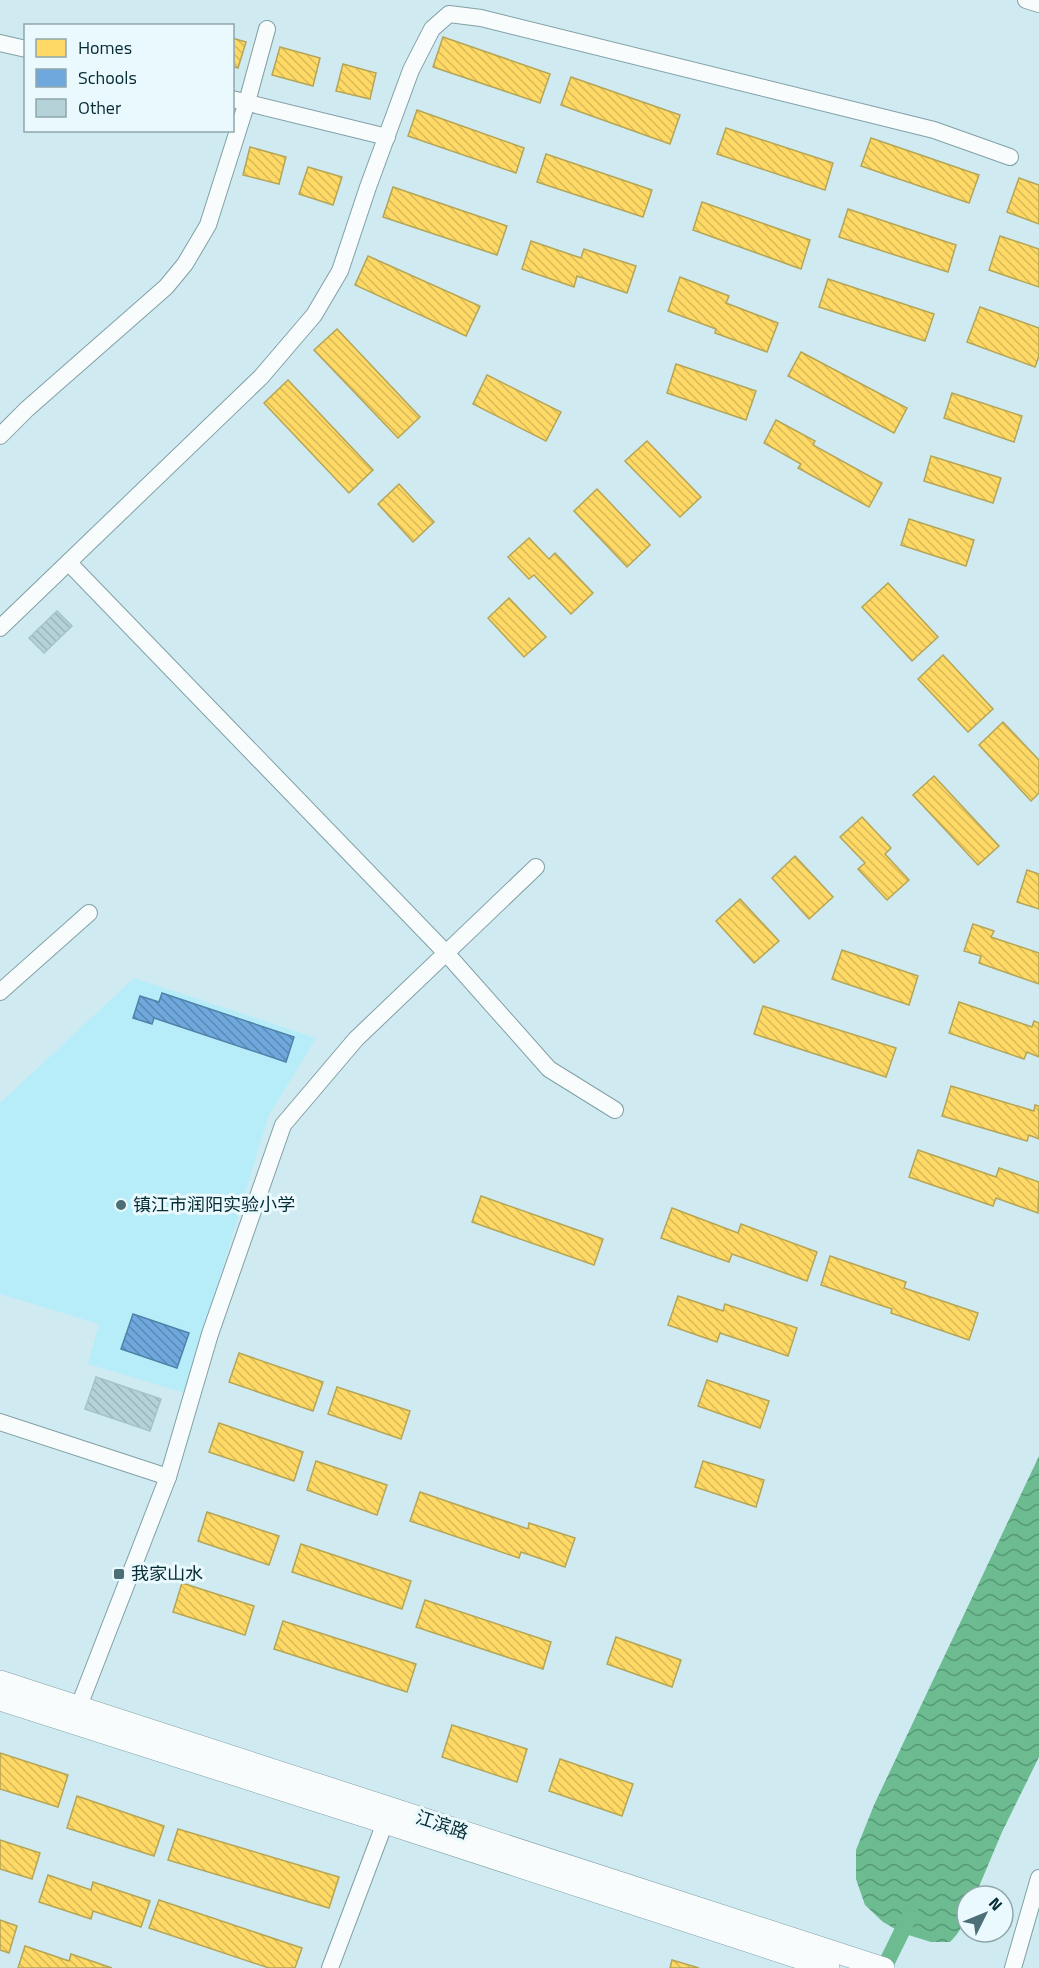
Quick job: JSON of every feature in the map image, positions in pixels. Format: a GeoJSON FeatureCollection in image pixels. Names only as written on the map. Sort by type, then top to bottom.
{"type":"FeatureCollection","features":[{"type":"Feature","properties":{"kind":"main road","name":"江滨路"},"geometry":{"type":"LineString","coordinates":[[0,1681],[79,1706],[388,1816],[827,1961],[884,1968]]}},
{"type":"Feature","properties":{"kind":"main road","name":"江滨路"},"geometry":{"type":"LineString","coordinates":[[0,1700],[388,1816]]}},
{"type":"Feature","properties":{"kind":"street"},"geometry":{"type":"LineString","coordinates":[[1026,0],[1039,4]]}},
{"type":"Feature","properties":{"kind":"street"},"geometry":{"type":"LineString","coordinates":[[0,628],[261,377],[314,315],[340,272],[387,137],[417,60],[432,30],[449,14],[481,18],[934,130],[1010,157]]}},
{"type":"Feature","properties":{"kind":"street"},"geometry":{"type":"LineString","coordinates":[[234,123],[240,100],[267,29]]}},
{"type":"Feature","properties":{"kind":"street"},"geometry":{"type":"LineString","coordinates":[[0,43],[24,49]]}},
{"type":"Feature","properties":{"kind":"street"},"geometry":{"type":"LineString","coordinates":[[240,100],[387,137]]}},
{"type":"Feature","properties":{"kind":"street"},"geometry":{"type":"LineString","coordinates":[[0,436],[27,409],[166,287],[185,264],[208,225],[232,132]]}},
{"type":"Feature","properties":{"kind":"street"},"geometry":{"type":"LineString","coordinates":[[69,563],[447,954],[549,1069],[615,1110]]}},
{"type":"Feature","properties":{"kind":"street"},"geometry":{"type":"LineString","coordinates":[[79,1706],[168,1477],[210,1334],[283,1125],[356,1039],[536,867]]}},
{"type":"Feature","properties":{"kind":"street"},"geometry":{"type":"LineString","coordinates":[[0,992],[89,913]]}},
{"type":"Feature","properties":{"kind":"street"},"geometry":{"type":"LineString","coordinates":[[0,1422],[168,1477]]}},
{"type":"Feature","properties":{"kind":"street"},"geometry":{"type":"LineString","coordinates":[[330,1968],[388,1816]]}},
{"type":"Feature","properties":{"kind":"street"},"geometry":{"type":"LineString","coordinates":[[1013,1968],[1039,1878]]}},
{"type":"Feature","properties":{"kind":"shaded area","name":"镇江市润阳实验小学"},"geometry":{"type":"Polygon","coordinates":[[[134,978],[316,1038],[268,1117],[185,1393],[88,1364],[99,1324],[0,1294],[0,1103],[134,978]]]}},
{"type":"Feature","properties":{"kind":"water"},"geometry":{"type":"Polygon","coordinates":[[[1039,1456],[1039,1757],[1002,1832],[980,1884],[955,1884],[955,1936],[950,1942],[931,1942],[902,1933],[883,1922],[865,1905],[856,1879],[856,1850],[874,1805],[1039,1456]]]}},
{"type":"Feature","properties":{"kind":"building: Homes"},"geometry":{"type":"Polygon","coordinates":[[[443,37],[550,74],[540,103],[433,67],[443,37]]]}},
{"type":"Feature","properties":{"kind":"building: Homes"},"geometry":{"type":"Polygon","coordinates":[[[234,39],[246,42],[238,68],[234,67],[234,39]]]}},
{"type":"Feature","properties":{"kind":"building: Homes"},"geometry":{"type":"Polygon","coordinates":[[[280,47],[320,58],[313,86],[272,75],[280,47]]]}},
{"type":"Feature","properties":{"kind":"building: Homes"},"geometry":{"type":"Polygon","coordinates":[[[343,64],[376,73],[370,99],[336,91],[343,64]]]}},
{"type":"Feature","properties":{"kind":"building: Homes"},"geometry":{"type":"Polygon","coordinates":[[[571,77],[680,115],[670,144],[561,105],[571,77]]]}},
{"type":"Feature","properties":{"kind":"building: Homes"},"geometry":{"type":"Polygon","coordinates":[[[417,110],[524,148],[516,173],[408,136],[417,110]]]}},
{"type":"Feature","properties":{"kind":"building: Homes"},"geometry":{"type":"Polygon","coordinates":[[[726,128],[833,163],[825,190],[717,154],[726,128]]]}},
{"type":"Feature","properties":{"kind":"building: Homes"},"geometry":{"type":"Polygon","coordinates":[[[871,138],[979,175],[969,203],[861,166],[871,138]]]}},
{"type":"Feature","properties":{"kind":"building: Homes"},"geometry":{"type":"Polygon","coordinates":[[[250,147],[286,157],[279,184],[243,175],[250,147]]]}},
{"type":"Feature","properties":{"kind":"building: Homes"},"geometry":{"type":"Polygon","coordinates":[[[546,154],[652,190],[643,217],[537,182],[546,154]]]}},
{"type":"Feature","properties":{"kind":"building: Homes"},"geometry":{"type":"Polygon","coordinates":[[[308,167],[342,177],[333,205],[299,194],[308,167]]]}},
{"type":"Feature","properties":{"kind":"building: Homes"},"geometry":{"type":"Polygon","coordinates":[[[1019,178],[1039,185],[1039,224],[1007,212],[1019,178]]]}},
{"type":"Feature","properties":{"kind":"building: Homes"},"geometry":{"type":"Polygon","coordinates":[[[393,187],[507,226],[497,255],[383,217],[393,187]]]}},
{"type":"Feature","properties":{"kind":"building: Homes"},"geometry":{"type":"Polygon","coordinates":[[[702,202],[810,240],[801,269],[693,230],[702,202]]]}},
{"type":"Feature","properties":{"kind":"building: Homes"},"geometry":{"type":"Polygon","coordinates":[[[848,209],[956,245],[948,272],[839,237],[848,209]]]}},
{"type":"Feature","properties":{"kind":"building: Homes"},"geometry":{"type":"Polygon","coordinates":[[[1000,236],[1039,249],[1039,287],[989,270],[1000,236]]]}},
{"type":"Feature","properties":{"kind":"building: Homes"},"geometry":{"type":"Polygon","coordinates":[[[531,241],[581,258],[584,249],[636,266],[627,293],[577,276],[574,287],[522,269],[531,241]]]}},
{"type":"Feature","properties":{"kind":"building: Homes"},"geometry":{"type":"Polygon","coordinates":[[[368,256],[480,306],[466,336],[355,285],[368,256]]]}},
{"type":"Feature","properties":{"kind":"building: Homes"},"geometry":{"type":"Polygon","coordinates":[[[680,277],[729,296],[726,303],[778,323],[767,352],[715,333],[716,329],[668,311],[680,277]]]}},
{"type":"Feature","properties":{"kind":"building: Homes"},"geometry":{"type":"Polygon","coordinates":[[[828,279],[934,314],[925,341],[819,307],[828,279]]]}},
{"type":"Feature","properties":{"kind":"building: Homes"},"geometry":{"type":"Polygon","coordinates":[[[980,307],[1039,328],[1039,356],[1035,367],[967,342],[980,307]]]}},
{"type":"Feature","properties":{"kind":"building: Homes"},"geometry":{"type":"Polygon","coordinates":[[[337,329],[420,417],[398,438],[314,350],[337,329]]]}},
{"type":"Feature","properties":{"kind":"building: Homes"},"geometry":{"type":"Polygon","coordinates":[[[801,352],[907,408],[894,433],[788,376],[801,352]]]}},
{"type":"Feature","properties":{"kind":"building: Homes"},"geometry":{"type":"Polygon","coordinates":[[[676,364],[756,391],[746,420],[667,393],[676,364]]]}},
{"type":"Feature","properties":{"kind":"building: Homes"},"geometry":{"type":"Polygon","coordinates":[[[487,375],[561,412],[546,441],[473,404],[487,375]]]}},
{"type":"Feature","properties":{"kind":"building: Homes"},"geometry":{"type":"Polygon","coordinates":[[[288,380],[373,470],[349,493],[264,403],[288,380]]]}},
{"type":"Feature","properties":{"kind":"building: Homes"},"geometry":{"type":"Polygon","coordinates":[[[952,393],[1022,416],[1014,442],[944,418],[952,393]]]}},
{"type":"Feature","properties":{"kind":"building: Homes"},"geometry":{"type":"Polygon","coordinates":[[[776,420],[815,441],[813,445],[882,483],[869,507],[798,468],[801,464],[764,443],[776,420]]]}},
{"type":"Feature","properties":{"kind":"building: Homes"},"geometry":{"type":"Polygon","coordinates":[[[647,441],[701,497],[680,517],[625,461],[647,441]]]}},
{"type":"Feature","properties":{"kind":"building: Homes"},"geometry":{"type":"Polygon","coordinates":[[[931,456],[1001,478],[993,503],[924,481],[931,456]]]}},
{"type":"Feature","properties":{"kind":"building: Homes"},"geometry":{"type":"Polygon","coordinates":[[[399,484],[434,522],[413,542],[378,504],[399,484]]]}},
{"type":"Feature","properties":{"kind":"building: Homes"},"geometry":{"type":"Polygon","coordinates":[[[597,489],[650,545],[627,567],[574,511],[597,489]]]}},
{"type":"Feature","properties":{"kind":"building: Homes"},"geometry":{"type":"Polygon","coordinates":[[[909,519],[974,540],[966,566],[901,545],[909,519]]]}},
{"type":"Feature","properties":{"kind":"building: Homes"},"geometry":{"type":"Polygon","coordinates":[[[529,538],[549,559],[555,553],[593,593],[571,614],[534,575],[529,579],[508,557],[529,538]]]}},
{"type":"Feature","properties":{"kind":"building: Homes"},"geometry":{"type":"Polygon","coordinates":[[[888,583],[938,637],[912,661],[862,607],[888,583]]]}},
{"type":"Feature","properties":{"kind":"building: Homes"},"geometry":{"type":"Polygon","coordinates":[[[509,598],[546,637],[524,657],[488,618],[509,598]]]}},
{"type":"Feature","properties":{"kind":"building: Homes"},"geometry":{"type":"Polygon","coordinates":[[[943,655],[993,709],[968,732],[918,679],[943,655]]]}},
{"type":"Feature","properties":{"kind":"building: Homes"},"geometry":{"type":"Polygon","coordinates":[[[1003,722],[1039,760],[1039,793],[1031,801],[979,745],[1003,722]]]}},
{"type":"Feature","properties":{"kind":"building: Homes"},"geometry":{"type":"Polygon","coordinates":[[[934,776],[999,846],[978,865],[913,795],[934,776]]]}},
{"type":"Feature","properties":{"kind":"building: Homes"},"geometry":{"type":"Polygon","coordinates":[[[862,817],[891,848],[885,854],[909,880],[887,900],[858,869],[865,863],[840,837],[862,817]]]}},
{"type":"Feature","properties":{"kind":"building: Homes"},"geometry":{"type":"Polygon","coordinates":[[[795,856],[833,897],[809,919],[772,878],[795,856]]]}},
{"type":"Feature","properties":{"kind":"building: Homes"},"geometry":{"type":"Polygon","coordinates":[[[1027,870],[1039,874],[1039,909],[1017,902],[1027,870]]]}},
{"type":"Feature","properties":{"kind":"building: Homes"},"geometry":{"type":"Polygon","coordinates":[[[740,899],[779,941],[754,963],[716,921],[740,899]]]}},
{"type":"Feature","properties":{"kind":"building: Homes"},"geometry":{"type":"Polygon","coordinates":[[[973,924],[994,931],[991,937],[1039,953],[1039,984],[979,963],[981,956],[964,951],[973,924]]]}},
{"type":"Feature","properties":{"kind":"building: Homes"},"geometry":{"type":"Polygon","coordinates":[[[842,950],[918,976],[909,1005],[832,979],[842,950]]]}},
{"type":"Feature","properties":{"kind":"building: Homes"},"geometry":{"type":"Polygon","coordinates":[[[959,1002],[1032,1027],[1034,1021],[1039,1023],[1039,1057],[1027,1052],[1024,1059],[949,1033],[959,1002]]]}},
{"type":"Feature","properties":{"kind":"building: Homes"},"geometry":{"type":"Polygon","coordinates":[[[763,1006],[896,1048],[886,1077],[754,1034],[763,1006]]]}},
{"type":"Feature","properties":{"kind":"building: Homes"},"geometry":{"type":"Polygon","coordinates":[[[951,1086],[1034,1111],[1035,1105],[1039,1106],[1039,1139],[1029,1135],[1027,1141],[942,1116],[951,1086]]]}},
{"type":"Feature","properties":{"kind":"building: Homes"},"geometry":{"type":"Polygon","coordinates":[[[918,1150],[996,1177],[999,1168],[1039,1182],[1038,1213],[996,1198],[993,1206],[909,1177],[918,1150]]]}},
{"type":"Feature","properties":{"kind":"building: Homes"},"geometry":{"type":"Polygon","coordinates":[[[481,1196],[603,1239],[594,1265],[472,1222],[481,1196]]]}},
{"type":"Feature","properties":{"kind":"building: Homes"},"geometry":{"type":"Polygon","coordinates":[[[672,1208],[738,1233],[741,1224],[817,1252],[807,1281],[732,1254],[729,1262],[661,1238],[672,1208]]]}},
{"type":"Feature","properties":{"kind":"building: Homes"},"geometry":{"type":"Polygon","coordinates":[[[830,1256],[906,1282],[904,1288],[978,1313],[969,1340],[891,1313],[892,1309],[821,1285],[830,1256]]]}},
{"type":"Feature","properties":{"kind":"building: Homes"},"geometry":{"type":"Polygon","coordinates":[[[678,1296],[723,1311],[725,1304],[797,1328],[788,1356],[720,1333],[717,1342],[668,1325],[678,1296]]]}},
{"type":"Feature","properties":{"kind":"building: Homes"},"geometry":{"type":"Polygon","coordinates":[[[239,1353],[323,1382],[313,1411],[229,1382],[239,1353]]]}},
{"type":"Feature","properties":{"kind":"building: Homes"},"geometry":{"type":"Polygon","coordinates":[[[707,1380],[769,1401],[760,1428],[698,1406],[707,1380]]]}},
{"type":"Feature","properties":{"kind":"building: Homes"},"geometry":{"type":"Polygon","coordinates":[[[337,1387],[410,1411],[401,1439],[328,1414],[337,1387]]]}},
{"type":"Feature","properties":{"kind":"building: Homes"},"geometry":{"type":"Polygon","coordinates":[[[219,1423],[303,1452],[294,1481],[209,1452],[219,1423]]]}},
{"type":"Feature","properties":{"kind":"building: Homes"},"geometry":{"type":"Polygon","coordinates":[[[316,1461],[387,1485],[377,1515],[307,1490],[316,1461]]]}},
{"type":"Feature","properties":{"kind":"building: Homes"},"geometry":{"type":"Polygon","coordinates":[[[703,1461],[764,1480],[756,1507],[695,1487],[703,1461]]]}},
{"type":"Feature","properties":{"kind":"building: Homes"},"geometry":{"type":"Polygon","coordinates":[[[420,1492],[528,1529],[529,1523],[575,1538],[565,1567],[521,1552],[519,1558],[410,1521],[420,1492]]]}},
{"type":"Feature","properties":{"kind":"building: Homes"},"geometry":{"type":"Polygon","coordinates":[[[207,1512],[279,1536],[269,1565],[198,1541],[207,1512]]]}},
{"type":"Feature","properties":{"kind":"building: Homes"},"geometry":{"type":"Polygon","coordinates":[[[301,1544],[411,1581],[402,1609],[292,1572],[301,1544]]]}},
{"type":"Feature","properties":{"kind":"building: Homes"},"geometry":{"type":"Polygon","coordinates":[[[182,1583],[254,1606],[245,1635],[173,1612],[182,1583]]]}},
{"type":"Feature","properties":{"kind":"building: Homes"},"geometry":{"type":"Polygon","coordinates":[[[425,1600],[551,1642],[543,1669],[416,1627],[425,1600]]]}},
{"type":"Feature","properties":{"kind":"building: Homes"},"geometry":{"type":"Polygon","coordinates":[[[283,1621],[416,1664],[407,1692],[274,1649],[283,1621]]]}},
{"type":"Feature","properties":{"kind":"building: Homes"},"geometry":{"type":"Polygon","coordinates":[[[616,1637],[681,1660],[672,1687],[607,1664],[616,1637]]]}},
{"type":"Feature","properties":{"kind":"building: Homes"},"geometry":{"type":"Polygon","coordinates":[[[452,1725],[527,1749],[517,1782],[442,1757],[452,1725]]]}},
{"type":"Feature","properties":{"kind":"building: Homes"},"geometry":{"type":"Polygon","coordinates":[[[0,1753],[68,1775],[58,1807],[0,1789],[0,1753]]]}},
{"type":"Feature","properties":{"kind":"building: Homes"},"geometry":{"type":"Polygon","coordinates":[[[560,1759],[633,1784],[622,1816],[549,1791],[560,1759]]]}},
{"type":"Feature","properties":{"kind":"building: Homes"},"geometry":{"type":"Polygon","coordinates":[[[77,1796],[164,1826],[154,1856],[67,1828],[77,1796]]]}},
{"type":"Feature","properties":{"kind":"building: Homes"},"geometry":{"type":"Polygon","coordinates":[[[178,1829],[339,1877],[329,1908],[168,1860],[178,1829]]]}},
{"type":"Feature","properties":{"kind":"building: Homes"},"geometry":{"type":"Polygon","coordinates":[[[0,1840],[40,1853],[32,1879],[0,1869],[0,1840]]]}},
{"type":"Feature","properties":{"kind":"building: Homes"},"geometry":{"type":"Polygon","coordinates":[[[48,1875],[91,1890],[93,1882],[150,1901],[141,1927],[93,1911],[91,1919],[39,1902],[48,1875]]]}},
{"type":"Feature","properties":{"kind":"building: Homes"},"geometry":{"type":"Polygon","coordinates":[[[159,1900],[302,1948],[295,1968],[269,1968],[149,1928],[159,1900]]]}},
{"type":"Feature","properties":{"kind":"building: Homes"},"geometry":{"type":"Polygon","coordinates":[[[0,1920],[17,1926],[9,1953],[0,1950],[0,1920]]]}},
{"type":"Feature","properties":{"kind":"building: Homes"},"geometry":{"type":"Polygon","coordinates":[[[25,1946],[69,1961],[71,1954],[112,1968],[18,1968],[25,1946]]]}},
{"type":"Feature","properties":{"kind":"building: Homes"},"geometry":{"type":"Polygon","coordinates":[[[672,1960],[699,1968],[670,1968],[672,1960]]]}},
{"type":"Feature","properties":{"kind":"building: Schools"},"geometry":{"type":"Polygon","coordinates":[[[162,993],[294,1037],[286,1062],[154,1018],[152,1024],[133,1018],[140,996],[159,1002],[162,993]]]}},
{"type":"Feature","properties":{"kind":"building: Schools"},"geometry":{"type":"Polygon","coordinates":[[[133,1314],[189,1333],[177,1368],[121,1349],[133,1314]]]}},
{"type":"Feature","properties":{"kind":"building: Other"},"geometry":{"type":"Polygon","coordinates":[[[57,611],[72,626],[44,653],[29,638],[57,611]]]}},
{"type":"Feature","properties":{"kind":"building: Other"},"geometry":{"type":"Polygon","coordinates":[[[96,1377],[161,1399],[150,1431],[85,1409],[96,1377]]]}},
{"type":"Feature","properties":{"kind":"waterway"},"geometry":{"type":"LineString","coordinates":[[884,1968],[911,1913]]}},
{"type":"Feature","properties":{"kind":"place","name":"镇江市润阳实验小学"},"geometry":{"type":"Point","coordinates":[121,1205]}},
{"type":"Feature","properties":{"kind":"place","name":"我家山水"},"geometry":{"type":"Point","coordinates":[119,1574]}}]}
